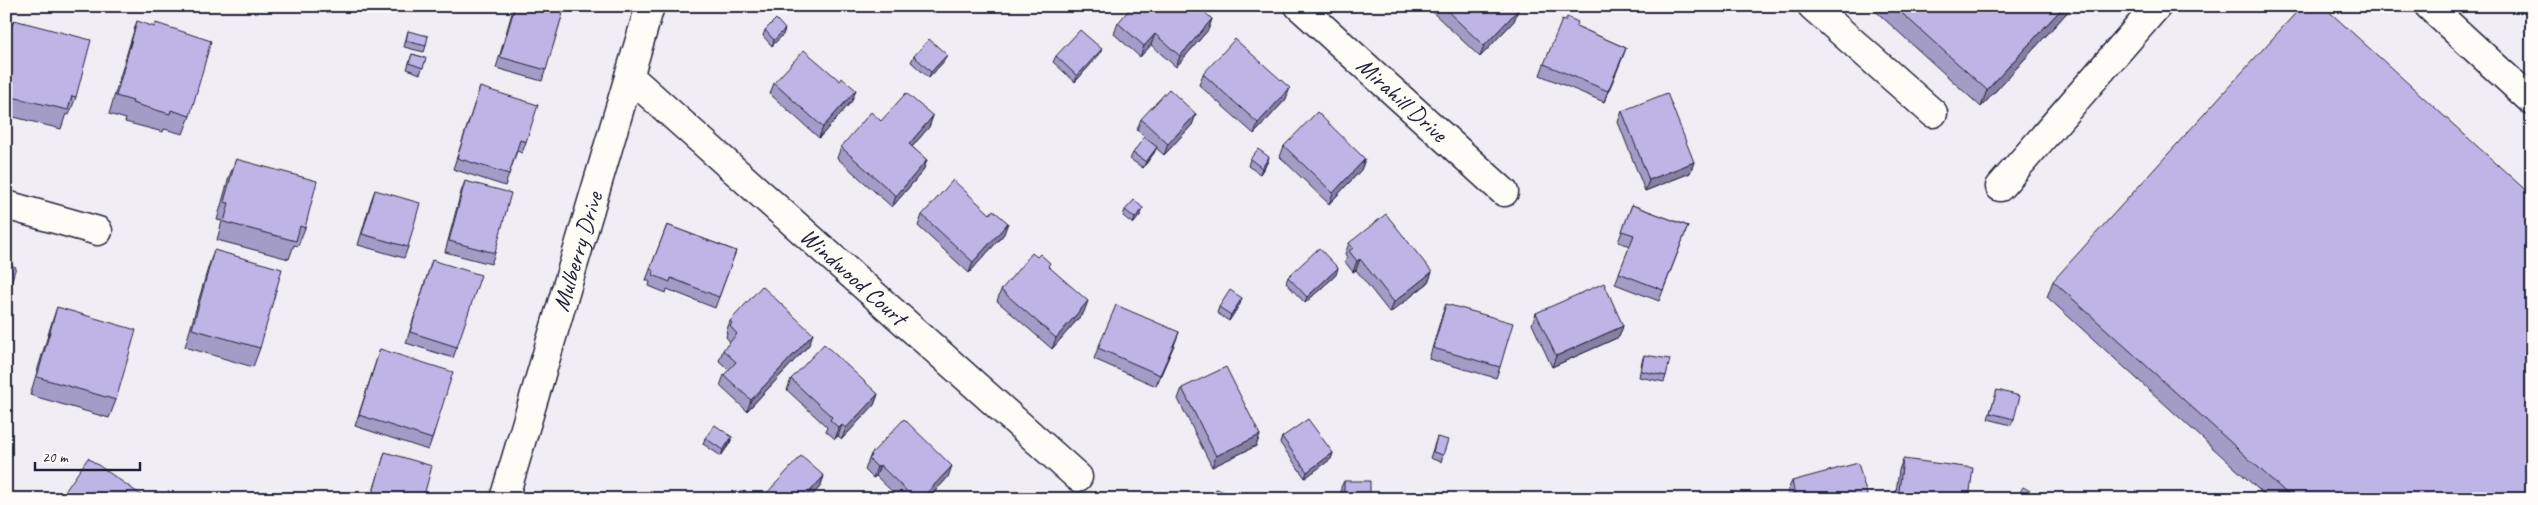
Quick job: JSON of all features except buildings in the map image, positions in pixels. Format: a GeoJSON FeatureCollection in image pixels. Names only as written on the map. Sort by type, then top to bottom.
{"type":"FeatureCollection","features":[{"type":"Feature","properties":{"kind":"street","name":"Mulberry Drive"},"geometry":{"type":"LineString","coordinates":[[504,499],[650,6]]}},
{"type":"Feature","properties":{"kind":"street","name":"Mirahill Drive"},"geometry":{"type":"LineString","coordinates":[[1299,6],[1504,192]]}},
{"type":"Feature","properties":{"kind":"street"},"geometry":{"type":"LineString","coordinates":[[1812,6],[1933,113]]}},
{"type":"Feature","properties":{"kind":"street"},"geometry":{"type":"LineString","coordinates":[[2000,187],[2157,6]]}},
{"type":"Feature","properties":{"kind":"street"},"geometry":{"type":"LineString","coordinates":[[2429,6],[2532,101]]}},
{"type":"Feature","properties":{"kind":"street","name":"Windwood Court"},"geometry":{"type":"LineString","coordinates":[[629,76],[1078,477]]}},
{"type":"Feature","properties":{"kind":"street"},"geometry":{"type":"LineString","coordinates":[[6,205],[98,231]]}}]}
